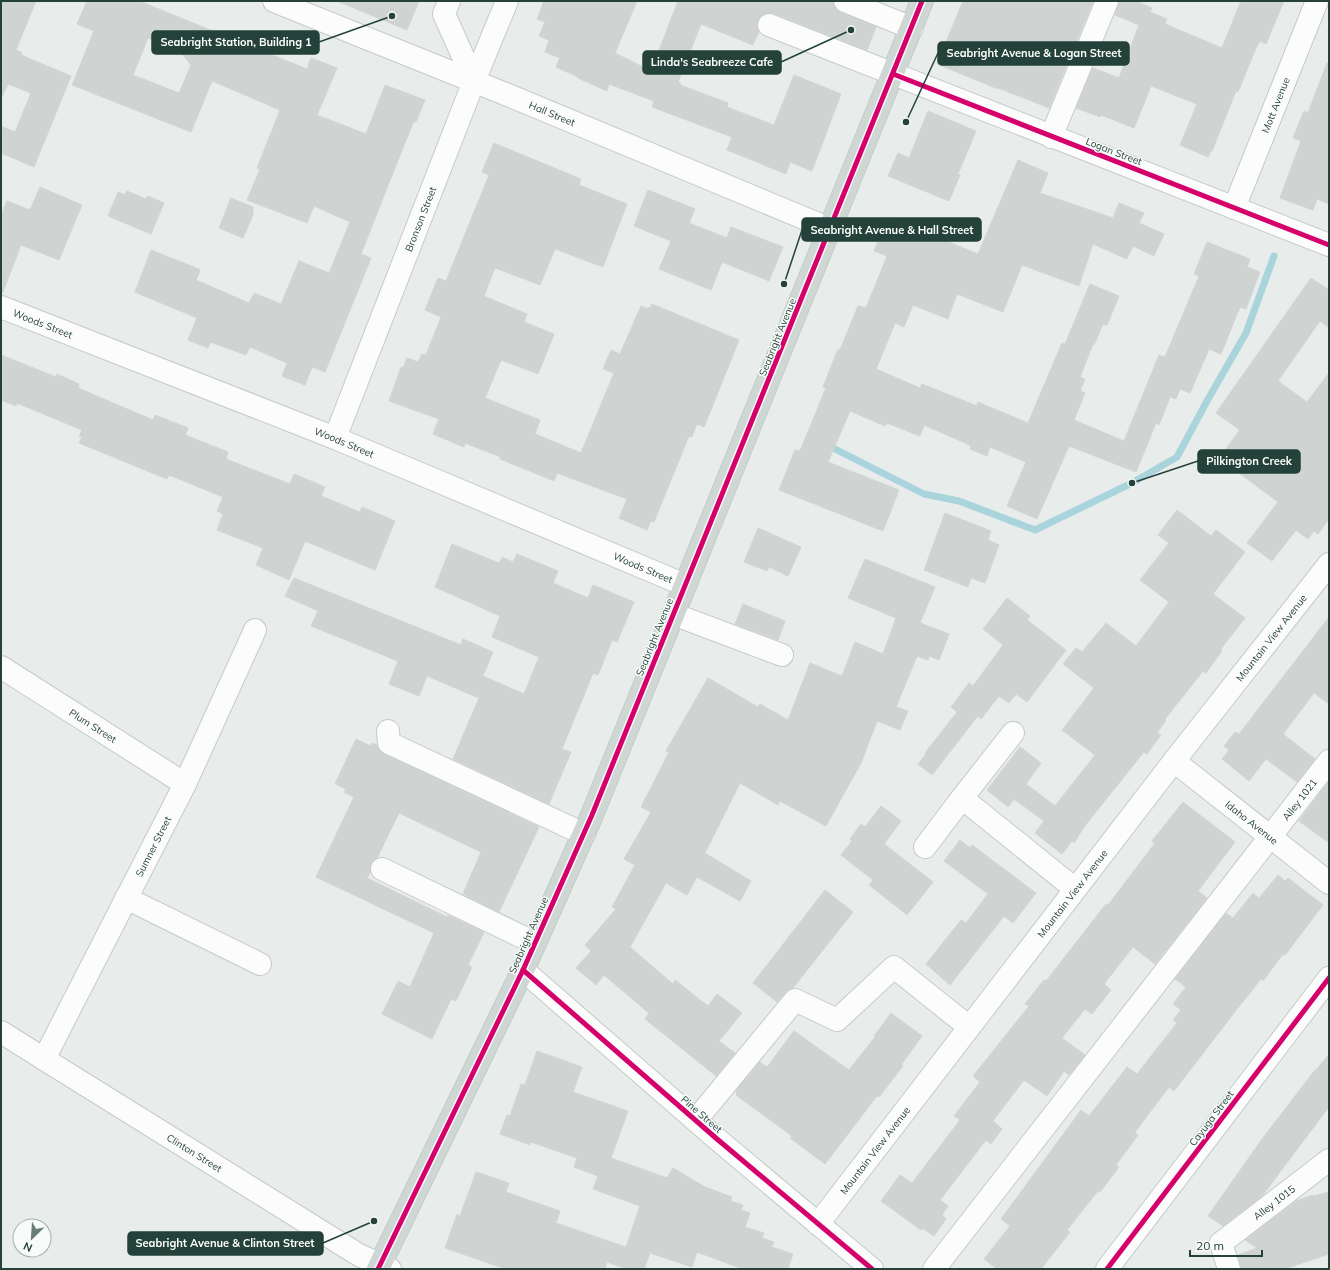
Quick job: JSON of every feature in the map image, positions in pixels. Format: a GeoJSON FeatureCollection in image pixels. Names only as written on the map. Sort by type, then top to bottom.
{"type":"FeatureCollection","features":[{"type":"Feature","properties":{"kind":"main road","name":"Seabright Avenue"},"geometry":{"type":"LineString","coordinates":[[383,1267],[523,970],[584,834],[922,1]]}},
{"type":"Feature","properties":{"kind":"street","name":"Hall Street"},"geometry":{"type":"LineString","coordinates":[[274,1],[830,229]]}},
{"type":"Feature","properties":{"kind":"street"},"geometry":{"type":"LineString","coordinates":[[449,1],[444,14],[474,82]]}},
{"type":"Feature","properties":{"kind":"street","name":"Bronson Street"},"geometry":{"type":"LineString","coordinates":[[335,438],[507,1]]}},
{"type":"Feature","properties":{"kind":"street"},"geometry":{"type":"LineString","coordinates":[[845,1],[912,28]]}},
{"type":"Feature","properties":{"kind":"street"},"geometry":{"type":"LineString","coordinates":[[1051,137],[1107,1]]}},
{"type":"Feature","properties":{"kind":"street","name":"Mott Avenue"},"geometry":{"type":"LineString","coordinates":[[1234,208],[1317,1]]}},
{"type":"Feature","properties":{"kind":"street","name":"Logan Street"},"geometry":{"type":"LineString","coordinates":[[769,25],[1329,245]]}},
{"type":"Feature","properties":{"kind":"street","name":"Woods Street"},"geometry":{"type":"LineString","coordinates":[[1,307],[335,438],[685,585]]}},
{"type":"Feature","properties":{"kind":"street","name":"Mountain View Avenue"},"geometry":{"type":"LineString","coordinates":[[818,1224],[1174,761],[1329,564]]}},
{"type":"Feature","properties":{"kind":"street"},"geometry":{"type":"LineString","coordinates":[[673,614],[782,655]]}},
{"type":"Feature","properties":{"kind":"street","name":"Sumner Street"},"geometry":{"type":"LineString","coordinates":[[44,1060],[185,784],[255,630]]}},
{"type":"Feature","properties":{"kind":"street","name":"Plum Street"},"geometry":{"type":"LineString","coordinates":[[1,667],[185,784]]}},
{"type":"Feature","properties":{"kind":"street"},"geometry":{"type":"LineString","coordinates":[[388,731],[389,744],[584,834]]}},
{"type":"Feature","properties":{"kind":"street"},"geometry":{"type":"LineString","coordinates":[[925,847],[1013,733]]}},
{"type":"Feature","properties":{"kind":"street","name":"Idaho Avenue"},"geometry":{"type":"LineString","coordinates":[[1174,761],[1329,883]]}},
{"type":"Feature","properties":{"kind":"street","name":"Alley 1021"},"geometry":{"type":"LineString","coordinates":[[934,1269],[1329,762]]}},
{"type":"Feature","properties":{"kind":"street"},"geometry":{"type":"LineString","coordinates":[[962,798],[1076,889]]}},
{"type":"Feature","properties":{"kind":"street"},"geometry":{"type":"LineString","coordinates":[[382,869],[535,942]]}},
{"type":"Feature","properties":{"kind":"street"},"geometry":{"type":"LineString","coordinates":[[126,898],[260,964]]}},
{"type":"Feature","properties":{"kind":"street"},"geometry":{"type":"LineString","coordinates":[[696,1120],[795,1000],[837,1020],[894,967],[969,1027]]}},
{"type":"Feature","properties":{"kind":"street","name":"Pine Street"},"geometry":{"type":"LineString","coordinates":[[523,970],[696,1120],[872,1269]]}},
{"type":"Feature","properties":{"kind":"street","name":"Cayuga Street"},"geometry":{"type":"LineString","coordinates":[[1107,1269],[1329,978]]}},
{"type":"Feature","properties":{"kind":"street","name":"Clinton Street"},"geometry":{"type":"LineString","coordinates":[[1,1032],[359,1255],[383,1267]]}},
{"type":"Feature","properties":{"kind":"street","name":"Alley 1015"},"geometry":{"type":"LineString","coordinates":[[1229,1269],[1221,1243],[1329,1160]]}},
{"type":"Feature","properties":{"kind":"building"},"geometry":{"type":"Polygon","coordinates":[[[1,1],[36,1],[16,50],[22,53],[21,55],[71,76],[34,167],[1,153],[1,126],[15,132],[31,93],[8,84],[1,99],[1,1]]]}},
{"type":"Feature","properties":{"kind":"building"},"geometry":{"type":"Polygon","coordinates":[[[87,1],[139,1],[307,69],[311,58],[337,68],[317,115],[366,134],[385,85],[425,100],[416,122],[414,121],[406,140],[361,254],[371,258],[325,372],[312,367],[305,385],[282,376],[287,363],[250,347],[246,355],[210,342],[208,348],[188,340],[197,318],[135,292],[151,250],[199,269],[200,271],[196,280],[249,303],[254,293],[281,304],[299,261],[329,273],[350,222],[314,206],[307,223],[247,200],[260,169],[257,168],[280,110],[212,81],[191,132],[72,85],[94,31],[77,24],[87,1]],[[148,38],[133,75],[179,93],[191,65],[181,52],[148,38]]]}},
{"type":"Feature","properties":{"kind":"building"},"geometry":{"type":"Polygon","coordinates":[[[337,1],[419,1],[407,30],[337,1]]]}},
{"type":"Feature","properties":{"kind":"building"},"geometry":{"type":"Polygon","coordinates":[[[544,1],[637,1],[615,53],[651,71],[678,1],[833,1],[835,8],[840,12],[876,27],[867,50],[773,13],[762,15],[758,20],[757,26],[759,32],[753,45],[701,24],[678,82],[681,83],[680,85],[728,103],[727,107],[774,125],[794,75],[841,94],[812,171],[790,162],[786,174],[727,150],[732,137],[652,107],[654,101],[609,84],[607,91],[556,67],[560,58],[545,52],[549,40],[539,36],[545,22],[537,19],[544,1]]]}},
{"type":"Feature","properties":{"kind":"building"},"geometry":{"type":"Polygon","coordinates":[[[963,1],[1093,1],[1049,108],[937,64],[963,1]]]}},
{"type":"Feature","properties":{"kind":"building"},"geometry":{"type":"Polygon","coordinates":[[[1119,1],[1136,1],[1152,8],[1150,12],[1167,19],[1165,24],[1222,48],[1241,1],[1284,1],[1266,44],[1260,41],[1256,48],[1238,92],[1236,91],[1212,151],[1208,157],[1180,145],[1197,104],[1151,86],[1134,128],[1101,115],[1100,117],[1076,108],[1093,68],[1119,78],[1139,25],[1115,15],[1119,1]]]}},
{"type":"Feature","properties":{"kind":"building"},"geometry":{"type":"Polygon","coordinates":[[[1327,63],[1329,64],[1329,204],[1317,199],[1313,210],[1280,198],[1301,141],[1293,138],[1304,111],[1308,113],[1327,63]]]}},
{"type":"Feature","properties":{"kind":"building"},"geometry":{"type":"Polygon","coordinates":[[[928,111],[976,131],[958,174],[960,175],[949,201],[888,176],[898,153],[909,158],[928,111]]]}},
{"type":"Feature","properties":{"kind":"building"},"geometry":{"type":"Polygon","coordinates":[[[494,143],[581,179],[579,185],[627,204],[603,267],[555,249],[540,285],[495,268],[484,296],[527,314],[524,322],[554,334],[538,374],[501,360],[485,398],[540,420],[535,434],[581,453],[614,373],[603,369],[611,350],[620,354],[641,306],[647,309],[648,307],[650,308],[652,304],[739,340],[704,427],[697,424],[692,437],[689,436],[654,522],[651,521],[647,530],[619,518],[627,499],[557,473],[554,481],[500,459],[501,457],[465,443],[464,447],[433,434],[439,419],[389,401],[401,367],[403,368],[407,358],[418,362],[422,354],[426,355],[441,317],[425,310],[438,278],[446,281],[489,175],[482,172],[494,143]]]}},
{"type":"Feature","properties":{"kind":"building"},"geometry":{"type":"Polygon","coordinates":[[[1018,160],[1048,173],[1040,193],[1113,218],[1119,203],[1144,213],[1139,223],[1164,234],[1154,256],[1133,246],[1127,259],[1093,244],[1079,286],[1022,265],[1003,312],[957,294],[948,319],[913,305],[904,327],[895,323],[876,369],[920,388],[922,384],[977,406],[978,402],[1028,423],[1062,343],[1065,344],[1090,284],[1119,296],[1107,325],[1103,324],[1094,345],[1093,344],[1080,377],[1085,379],[1080,391],[1085,393],[1074,420],[1124,441],[1159,355],[1165,357],[1199,276],[1194,274],[1207,242],[1250,259],[1247,267],[1260,272],[1246,309],[1240,307],[1221,354],[1209,349],[1190,393],[1180,389],[1176,399],[1170,397],[1159,425],[1156,423],[1136,472],[1069,446],[1037,519],[1007,506],[1026,462],[990,447],[987,456],[970,449],[971,446],[963,442],[924,425],[920,436],[887,423],[885,426],[850,411],[828,462],[899,490],[883,531],[779,490],[795,450],[800,451],[826,388],[823,387],[838,349],[840,350],[858,306],[866,308],[887,256],[874,251],[888,217],[978,254],[1018,160]]]}},
{"type":"Feature","properties":{"kind":"building"},"geometry":{"type":"Polygon","coordinates":[[[40,187],[82,205],[59,260],[21,245],[3,292],[1,292],[1,216],[7,201],[30,210],[40,187]]]}},
{"type":"Feature","properties":{"kind":"building"},"geometry":{"type":"Polygon","coordinates":[[[648,190],[695,209],[689,223],[727,238],[731,227],[783,247],[769,281],[722,262],[711,290],[659,269],[671,241],[634,226],[648,190]]]}},
{"type":"Feature","properties":{"kind":"building"},"geometry":{"type":"Polygon","coordinates":[[[127,191],[146,199],[148,196],[164,203],[151,234],[108,216],[118,192],[125,195],[127,191]]]}},
{"type":"Feature","properties":{"kind":"building"},"geometry":{"type":"Polygon","coordinates":[[[231,198],[253,207],[253,215],[243,238],[219,228],[231,198]]]}},
{"type":"Feature","properties":{"kind":"building"},"geometry":{"type":"Polygon","coordinates":[[[1311,278],[1329,290],[1329,328],[1320,321],[1278,381],[1307,402],[1329,373],[1329,519],[1318,534],[1314,531],[1308,539],[1296,530],[1272,561],[1247,543],[1278,502],[1219,458],[1240,430],[1216,413],[1311,278]]]}},
{"type":"Feature","properties":{"kind":"building"},"geometry":{"type":"Polygon","coordinates":[[[1,355],[56,377],[57,374],[79,384],[78,388],[153,420],[155,415],[188,428],[185,435],[228,452],[226,459],[290,484],[294,474],[325,487],[321,496],[360,512],[362,507],[395,521],[375,570],[305,541],[289,580],[256,565],[263,548],[217,530],[223,514],[217,511],[223,497],[169,475],[167,479],[79,443],[82,437],[79,436],[82,430],[17,403],[16,406],[1,400],[1,355]]]}},
{"type":"Feature","properties":{"kind":"building"},"geometry":{"type":"Polygon","coordinates":[[[1177,510],[1211,536],[1216,530],[1245,552],[1213,594],[1245,618],[1220,650],[1222,651],[1206,673],[1203,671],[1165,719],[1166,720],[1157,733],[1161,735],[1147,754],[1144,752],[1084,827],[1074,843],[1072,841],[1062,854],[1035,833],[1044,821],[1014,799],[1008,807],[987,790],[1020,747],[1041,763],[1026,784],[1055,806],[1095,755],[1062,730],[1094,688],[1063,664],[1076,648],[1082,652],[1106,623],[1136,646],[1169,602],[1140,580],[1169,543],[1158,535],[1177,510]]]}},
{"type":"Feature","properties":{"kind":"building"},"geometry":{"type":"Polygon","coordinates":[[[945,513],[991,531],[988,540],[999,545],[985,583],[971,578],[968,587],[924,570],[945,513]]]}},
{"type":"Feature","properties":{"kind":"building"},"geometry":{"type":"Polygon","coordinates":[[[758,528],[801,547],[788,576],[769,567],[767,571],[744,562],[758,528]]]}},
{"type":"Feature","properties":{"kind":"building"},"geometry":{"type":"Polygon","coordinates":[[[452,544],[499,563],[502,557],[513,562],[517,554],[558,571],[553,583],[588,598],[593,585],[634,602],[617,642],[612,640],[598,675],[593,673],[562,749],[571,752],[549,804],[453,759],[479,698],[427,676],[419,696],[389,684],[398,661],[311,626],[318,611],[285,596],[294,578],[461,645],[463,639],[493,652],[483,676],[524,694],[539,657],[492,637],[500,616],[435,587],[452,544]]]}},
{"type":"Feature","properties":{"kind":"building"},"geometry":{"type":"Polygon","coordinates":[[[865,559],[935,587],[920,623],[949,634],[939,660],[929,656],[928,660],[917,656],[896,707],[908,711],[900,730],[877,721],[861,763],[826,826],[780,801],[778,805],[740,783],[705,853],[751,881],[740,901],[697,877],[687,895],[666,883],[630,947],[673,984],[675,980],[708,1006],[717,994],[742,1013],[719,1041],[735,1053],[716,1076],[645,1019],[649,1013],[604,975],[596,985],[576,968],[591,951],[585,945],[616,909],[612,907],[635,865],[624,859],[651,812],[641,807],[669,752],[666,751],[708,678],[758,707],[760,704],[788,720],[810,663],[842,676],[855,642],[883,654],[896,618],[848,598],[865,559]]]}},
{"type":"Feature","properties":{"kind":"building"},"geometry":{"type":"Polygon","coordinates":[[[1007,598],[1030,616],[1027,620],[1066,650],[1027,702],[1016,694],[1009,703],[999,696],[981,719],[978,716],[932,775],[918,764],[957,712],[951,707],[969,683],[973,686],[1003,645],[983,629],[1007,598]]]}},
{"type":"Feature","properties":{"kind":"building"},"geometry":{"type":"Polygon","coordinates":[[[743,604],[785,621],[778,640],[735,624],[743,604]]]}},
{"type":"Feature","properties":{"kind":"building"},"geometry":{"type":"Polygon","coordinates":[[[1329,617],[1329,704],[1314,693],[1283,734],[1315,759],[1297,782],[1266,759],[1249,781],[1222,759],[1229,750],[1224,746],[1235,732],[1239,734],[1329,617]]]}},
{"type":"Feature","properties":{"kind":"building"},"geometry":{"type":"Polygon","coordinates":[[[356,739],[371,746],[372,743],[377,745],[379,750],[384,754],[539,827],[499,912],[463,894],[481,852],[399,813],[377,858],[371,863],[370,872],[367,878],[447,917],[448,915],[484,932],[468,965],[472,967],[456,1001],[451,999],[432,1039],[382,1014],[398,981],[410,987],[434,933],[316,877],[354,797],[344,792],[346,789],[335,784],[356,739]]]}},
{"type":"Feature","properties":{"kind":"building"},"geometry":{"type":"Polygon","coordinates":[[[1329,781],[1329,843],[1299,821],[1329,781]]]}},
{"type":"Feature","properties":{"kind":"building"},"geometry":{"type":"Polygon","coordinates":[[[1183,802],[1235,842],[1198,891],[1207,898],[1155,964],[1133,947],[1104,984],[1111,990],[1092,1014],[1085,1009],[1062,1038],[1085,1055],[1069,1075],[1064,1071],[1047,1096],[1024,1080],[993,1121],[1002,1129],[991,1144],[986,1140],[940,1200],[948,1206],[942,1215],[946,1219],[934,1236],[922,1228],[921,1230],[881,1201],[900,1175],[912,1183],[960,1120],[954,1116],[980,1082],[973,1076],[1029,1006],[1025,1004],[1044,980],[1046,981],[1106,904],[1108,905],[1155,843],[1152,841],[1183,802]]]}},
{"type":"Feature","properties":{"kind":"building"},"geometry":{"type":"Polygon","coordinates":[[[881,806],[901,821],[884,844],[933,882],[907,915],[869,885],[873,880],[841,855],[852,841],[850,839],[861,824],[865,827],[881,806]]]}},
{"type":"Feature","properties":{"kind":"building"},"geometry":{"type":"Polygon","coordinates":[[[960,840],[970,848],[972,845],[1036,893],[1013,923],[1004,916],[950,985],[926,964],[961,920],[966,923],[988,894],[944,861],[960,840]]]}},
{"type":"Feature","properties":{"kind":"building"},"geometry":{"type":"Polygon","coordinates":[[[1278,875],[1285,881],[1288,878],[1323,905],[1285,955],[1283,954],[1263,981],[1261,979],[1174,1091],[1169,1087],[1135,1132],[1138,1135],[1116,1165],[1119,1167],[1100,1192],[1098,1191],[1067,1230],[1070,1232],[1041,1269],[997,1269],[984,1259],[1010,1226],[1001,1219],[1081,1110],[1089,1116],[1127,1067],[1137,1074],[1177,1023],[1173,1020],[1181,1010],[1173,1004],[1186,987],[1175,979],[1226,913],[1233,918],[1253,893],[1259,898],[1278,875]]]}},
{"type":"Feature","properties":{"kind":"building"},"geometry":{"type":"Polygon","coordinates":[[[825,890],[853,912],[793,988],[786,992],[777,1002],[753,983],[825,890]]]}},
{"type":"Feature","properties":{"kind":"building"},"geometry":{"type":"Polygon","coordinates":[[[891,1013],[922,1036],[901,1065],[903,1066],[879,1097],[877,1096],[825,1164],[790,1138],[792,1136],[736,1095],[736,1091],[760,1062],[767,1067],[794,1031],[849,1070],[875,1037],[874,1036],[891,1013]]]}},
{"type":"Feature","properties":{"kind":"building"},"geometry":{"type":"Polygon","coordinates":[[[537,1051],[582,1067],[573,1092],[628,1111],[611,1158],[667,1178],[673,1168],[705,1187],[732,1197],[730,1201],[743,1205],[741,1210],[750,1213],[745,1227],[764,1233],[762,1238],[774,1242],[772,1247],[793,1254],[788,1269],[743,1269],[697,1252],[692,1267],[650,1253],[644,1269],[627,1269],[607,1262],[605,1269],[506,1269],[445,1248],[457,1214],[460,1216],[476,1172],[509,1183],[506,1192],[560,1211],[556,1223],[626,1247],[640,1206],[593,1189],[598,1176],[574,1167],[577,1158],[531,1142],[530,1145],[500,1134],[507,1115],[510,1116],[521,1084],[525,1085],[537,1051]]]}},
{"type":"Feature","properties":{"kind":"building"},"geometry":{"type":"Polygon","coordinates":[[[1329,1054],[1329,1107],[1262,1196],[1223,1226],[1208,1216],[1262,1139],[1329,1054]]]}},
{"type":"Feature","properties":{"kind":"building"},"geometry":{"type":"Polygon","coordinates":[[[1329,1192],[1329,1254],[1284,1269],[1241,1269],[1238,1255],[1257,1248],[1245,1240],[1296,1201],[1313,1195],[1329,1192]]]}},
{"type":"Feature","properties":{"kind":"waterway"},"geometry":{"type":"LineString","coordinates":[[829,446],[924,494],[959,501],[1035,530],[1132,483],[1177,457],[1246,333],[1274,256]]}},
{"type":"Feature","properties":{"kind":"cycle path"},"geometry":{"type":"LineString","coordinates":[[378,1269],[523,970],[592,815],[922,1]]}},
{"type":"Feature","properties":{"kind":"cycle path"},"geometry":{"type":"LineString","coordinates":[[893,74],[1329,245]]}},
{"type":"Feature","properties":{"kind":"cycle path"},"geometry":{"type":"LineString","coordinates":[[523,970],[717,1139],[872,1269]]}},
{"type":"Feature","properties":{"kind":"cycle path"},"geometry":{"type":"LineString","coordinates":[[1107,1269],[1329,978]]}},
{"type":"Feature","properties":{"kind":"place","name":"Seabright Station, Building 1"},"geometry":{"type":"Point","coordinates":[392,16]}},
{"type":"Feature","properties":{"kind":"place","name":"Linda's Seabreeze Cafe"},"geometry":{"type":"Point","coordinates":[851,30]}},
{"type":"Feature","properties":{"kind":"place","name":"Seabright Avenue & Logan Street"},"geometry":{"type":"Point","coordinates":[906,122]}},
{"type":"Feature","properties":{"kind":"place","name":"Seabright Avenue & Hall Street"},"geometry":{"type":"Point","coordinates":[784,284]}},
{"type":"Feature","properties":{"kind":"place","name":"Pilkington Creek"},"geometry":{"type":"Point","coordinates":[1132,483]}},
{"type":"Feature","properties":{"kind":"place","name":"Seabright Avenue & Clinton Street"},"geometry":{"type":"Point","coordinates":[374,1221]}}]}
